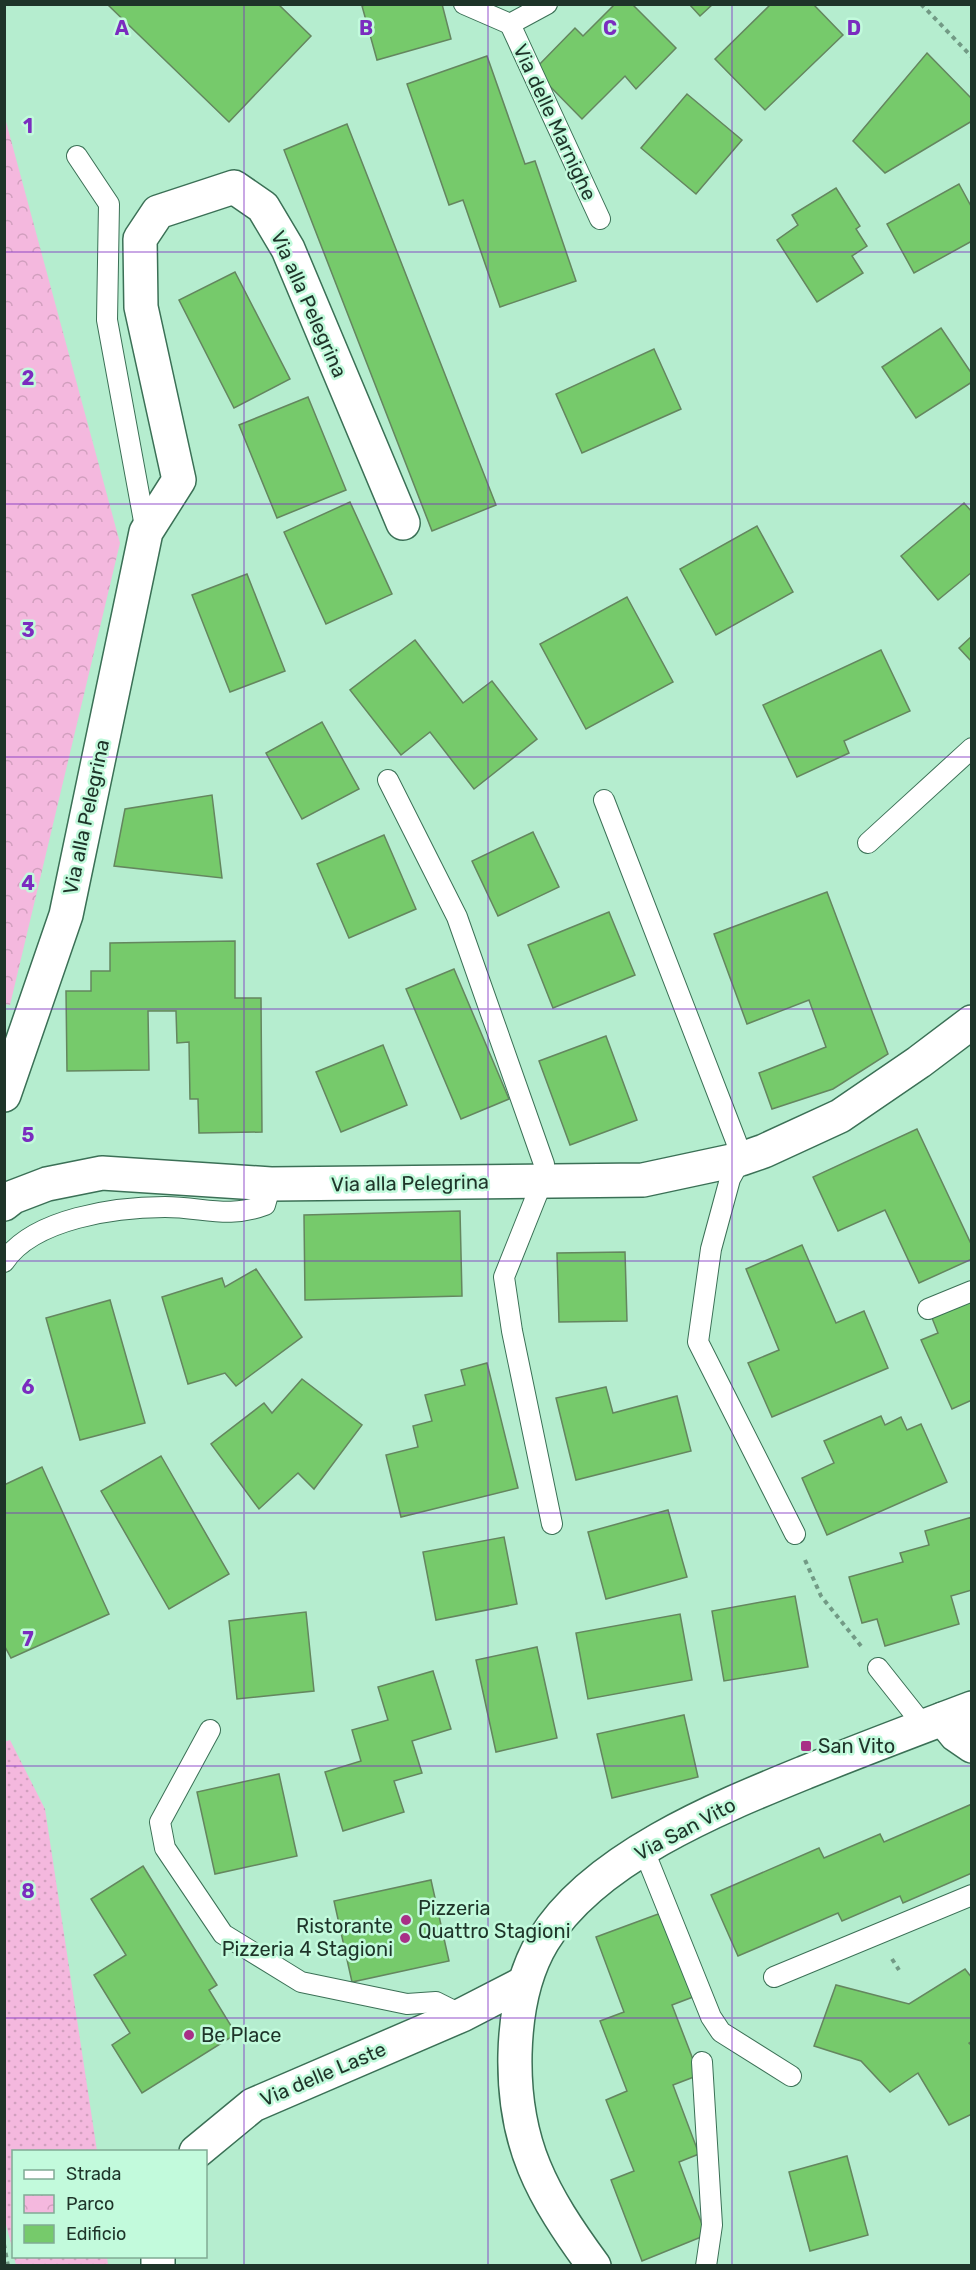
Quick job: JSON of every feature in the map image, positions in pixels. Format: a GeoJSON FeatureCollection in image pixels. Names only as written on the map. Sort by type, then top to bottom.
{"type":"FeatureCollection","features":[{"type":"Feature","properties":{"kind":"street","name":"Via alla Pelegrina"},"geometry":{"type":"LineString","coordinates":[[4,1095],[66,915],[146,532],[179,480],[141,307],[140,239],[158,212],[234,187],[263,207],[288,249],[403,523]]}},
{"type":"Feature","properties":{"kind":"street","name":"Via alla Pelegrina"},"geometry":{"type":"LineString","coordinates":[[8,1193],[102,1173],[272,1184],[643,1180],[741,1159],[764,1151],[840,1116],[919,1062],[972,1022]]}},
{"type":"Feature","properties":{"kind":"street"},"geometry":{"type":"LineString","coordinates":[[946,1718],[956,1735],[972,1746]]}},
{"type":"Feature","properties":{"kind":"street","name":"Via San Vito"},"geometry":{"type":"LineString","coordinates":[[594,2265],[562,2222],[542,2188],[526,2145],[519,2114],[515,2074],[516,2028],[524,1983],[543,1941],[569,1907],[600,1879],[643,1848],[751,1794],[946,1718]]}},
{"type":"Feature","properties":{"kind":"street","name":"Via delle Laste"},"geometry":{"type":"LineString","coordinates":[[197,2150],[253,2104],[462,2015],[524,1983]]}},
{"type":"Feature","properties":{"kind":"lane","name":"Via delle Marnighe"},"geometry":{"type":"LineString","coordinates":[[464,4],[510,24],[600,219]]}},
{"type":"Feature","properties":{"kind":"lane","name":"Via delle Marnighe"},"geometry":{"type":"LineString","coordinates":[[510,24],[547,4]]}},
{"type":"Feature","properties":{"kind":"lane","name":"Via alla Pelegrina"},"geometry":{"type":"LineString","coordinates":[[77,156],[108,204],[107,320],[146,532]]}},
{"type":"Feature","properties":{"kind":"lane"},"geometry":{"type":"LineString","coordinates":[[868,843],[972,748]]}},
{"type":"Feature","properties":{"kind":"lane"},"geometry":{"type":"LineString","coordinates":[[388,780],[457,917],[544,1164],[542,1182],[504,1277],[512,1331],[552,1524]]}},
{"type":"Feature","properties":{"kind":"lane"},"geometry":{"type":"LineString","coordinates":[[604,800],[732,1130],[741,1159],[730,1179],[711,1250],[698,1342],[795,1534]]}},
{"type":"Feature","properties":{"kind":"lane"},"geometry":{"type":"LineString","coordinates":[[4,1262],[13,1250],[47,1229],[76,1218],[103,1211],[166,1207],[211,1212],[246,1212],[265,1205],[272,1184]]}},
{"type":"Feature","properties":{"kind":"lane"},"geometry":{"type":"LineString","coordinates":[[928,1309],[972,1291]]}},
{"type":"Feature","properties":{"kind":"lane"},"geometry":{"type":"LineString","coordinates":[[878,1668],[946,1718]]}},
{"type":"Feature","properties":{"kind":"lane"},"geometry":{"type":"LineString","coordinates":[[210,1730],[160,1822],[165,1848],[223,1934],[301,1982],[407,2004],[436,2002],[462,2015]]}},
{"type":"Feature","properties":{"kind":"lane"},"geometry":{"type":"LineString","coordinates":[[643,1848],[711,2017],[721,2032],[791,2076]]}},
{"type":"Feature","properties":{"kind":"lane"},"geometry":{"type":"LineString","coordinates":[[774,1977],[972,1895]]}},
{"type":"Feature","properties":{"kind":"lane"},"geometry":{"type":"LineString","coordinates":[[702,2062],[712,2225],[706,2265]]}},
{"type":"Feature","properties":{"kind":"path"},"geometry":{"type":"LineString","coordinates":[[921,4],[972,57]]}},
{"type":"Feature","properties":{"kind":"path"},"geometry":{"type":"LineString","coordinates":[[795,1534],[821,1596],[878,1668]]}},
{"type":"Feature","properties":{"kind":"path"},"geometry":{"type":"LineString","coordinates":[[4,2244],[8,2265]]}},
{"type":"Feature","properties":{"kind":"green space"},"geometry":{"type":"Polygon","coordinates":[[[5,118],[120,543],[10,1005],[4,1004],[5,118]]]}},
{"type":"Feature","properties":{"kind":"green space"},"geometry":{"type":"Polygon","coordinates":[[[10,1740],[45,1809],[97,2150],[12,2150],[12,2247],[4,2217],[4,1742],[10,1740]]]}},
{"type":"Feature","properties":{"kind":"green space"},"geometry":{"type":"Polygon","coordinates":[[[14,2258],[107,2258],[108,2265],[16,2265],[14,2258]]]}},
{"type":"Feature","properties":{"kind":"building"},"geometry":{"type":"Polygon","coordinates":[[[107,4],[278,4],[311,36],[229,122],[107,4]]]}},
{"type":"Feature","properties":{"kind":"building"},"geometry":{"type":"Polygon","coordinates":[[[368,4],[442,4],[451,39],[377,60],[362,6],[368,4]]]}},
{"type":"Feature","properties":{"kind":"building"},"geometry":{"type":"Polygon","coordinates":[[[615,4],[632,4],[676,48],[636,89],[625,76],[582,119],[534,70],[575,28],[583,36],[615,4]]]}},
{"type":"Feature","properties":{"kind":"building"},"geometry":{"type":"Polygon","coordinates":[[[689,4],[713,4],[700,16],[689,4]]]}},
{"type":"Feature","properties":{"kind":"building"},"geometry":{"type":"Polygon","coordinates":[[[771,4],[813,4],[843,35],[765,110],[715,59],[771,4]]]}},
{"type":"Feature","properties":{"kind":"building"},"geometry":{"type":"Polygon","coordinates":[[[927,53],[972,99],[972,121],[885,173],[853,141],[927,53]]]}},
{"type":"Feature","properties":{"kind":"building"},"geometry":{"type":"Polygon","coordinates":[[[487,56],[525,164],[535,161],[576,281],[500,307],[463,200],[449,205],[407,84],[487,56]]]}},
{"type":"Feature","properties":{"kind":"building"},"geometry":{"type":"Polygon","coordinates":[[[687,94],[742,140],[696,194],[641,148],[687,94]]]}},
{"type":"Feature","properties":{"kind":"building"},"geometry":{"type":"Polygon","coordinates":[[[347,124],[496,505],[432,531],[284,150],[347,124]]]}},
{"type":"Feature","properties":{"kind":"building"},"geometry":{"type":"Polygon","coordinates":[[[959,184],[972,208],[972,241],[914,273],[887,224],[959,184]]]}},
{"type":"Feature","properties":{"kind":"building"},"geometry":{"type":"Polygon","coordinates":[[[836,188],[860,226],[856,229],[867,246],[852,256],[863,273],[817,302],[777,240],[798,225],[792,215],[836,188]]]}},
{"type":"Feature","properties":{"kind":"building"},"geometry":{"type":"Polygon","coordinates":[[[235,272],[290,379],[234,408],[179,300],[235,272]]]}},
{"type":"Feature","properties":{"kind":"building"},"geometry":{"type":"Polygon","coordinates":[[[941,328],[972,374],[972,382],[916,418],[882,367],[941,328]]]}},
{"type":"Feature","properties":{"kind":"building"},"geometry":{"type":"Polygon","coordinates":[[[654,349],[681,409],[582,453],[556,394],[654,349]]]}},
{"type":"Feature","properties":{"kind":"building"},"geometry":{"type":"Polygon","coordinates":[[[308,397],[346,490],[277,518],[239,425],[308,397]]]}},
{"type":"Feature","properties":{"kind":"building"},"geometry":{"type":"Polygon","coordinates":[[[350,502],[392,594],[326,624],[284,532],[350,502]]]}},
{"type":"Feature","properties":{"kind":"building"},"geometry":{"type":"Polygon","coordinates":[[[964,503],[972,512],[972,572],[938,600],[901,556],[964,503]]]}},
{"type":"Feature","properties":{"kind":"building"},"geometry":{"type":"Polygon","coordinates":[[[757,526],[793,592],[716,635],[680,569],[757,526]]]}},
{"type":"Feature","properties":{"kind":"building"},"geometry":{"type":"Polygon","coordinates":[[[247,574],[285,671],[230,692],[192,595],[247,574]]]}},
{"type":"Feature","properties":{"kind":"building"},"geometry":{"type":"Polygon","coordinates":[[[627,597],[673,682],[586,729],[540,644],[627,597]]]}},
{"type":"Feature","properties":{"kind":"building"},"geometry":{"type":"Polygon","coordinates":[[[972,636],[972,662],[959,648],[972,636]]]}},
{"type":"Feature","properties":{"kind":"building"},"geometry":{"type":"Polygon","coordinates":[[[415,640],[463,703],[492,681],[537,739],[474,789],[430,732],[401,755],[350,690],[415,640]]]}},
{"type":"Feature","properties":{"kind":"building"},"geometry":{"type":"Polygon","coordinates":[[[881,650],[910,711],[844,741],[849,753],[797,777],[763,705],[881,650]]]}},
{"type":"Feature","properties":{"kind":"building"},"geometry":{"type":"Polygon","coordinates":[[[322,722],[359,789],[302,819],[266,753],[322,722]]]}},
{"type":"Feature","properties":{"kind":"building"},"geometry":{"type":"Polygon","coordinates":[[[212,795],[222,878],[114,866],[125,809],[212,795]]]}},
{"type":"Feature","properties":{"kind":"building"},"geometry":{"type":"Polygon","coordinates":[[[533,832],[559,887],[498,916],[472,861],[533,832]]]}},
{"type":"Feature","properties":{"kind":"building"},"geometry":{"type":"Polygon","coordinates":[[[384,835],[416,909],[349,938],[317,864],[384,835]]]}},
{"type":"Feature","properties":{"kind":"building"},"geometry":{"type":"Polygon","coordinates":[[[827,892],[888,1054],[833,1089],[772,1109],[759,1073],[826,1047],[809,1000],[747,1024],[714,934],[827,892]]]}},
{"type":"Feature","properties":{"kind":"building"},"geometry":{"type":"Polygon","coordinates":[[[609,912],[635,975],[553,1008],[528,945],[609,912]]]}},
{"type":"Feature","properties":{"kind":"building"},"geometry":{"type":"Polygon","coordinates":[[[235,941],[235,998],[261,998],[262,1132],[199,1133],[198,1099],[190,1099],[189,1042],[177,1043],[176,1011],[148,1011],[149,1070],[67,1071],[66,991],[91,991],[91,971],[110,971],[110,943],[235,941]]]}},
{"type":"Feature","properties":{"kind":"building"},"geometry":{"type":"Polygon","coordinates":[[[454,969],[509,1099],[461,1119],[406,989],[454,969]]]}},
{"type":"Feature","properties":{"kind":"building"},"geometry":{"type":"Polygon","coordinates":[[[606,1036],[637,1120],[570,1145],[539,1061],[606,1036]]]}},
{"type":"Feature","properties":{"kind":"building"},"geometry":{"type":"Polygon","coordinates":[[[383,1045],[407,1105],[341,1132],[316,1072],[383,1045]]]}},
{"type":"Feature","properties":{"kind":"building"},"geometry":{"type":"Polygon","coordinates":[[[917,1129],[972,1246],[972,1259],[919,1283],[885,1210],[838,1231],[813,1177],[917,1129]]]}},
{"type":"Feature","properties":{"kind":"building"},"geometry":{"type":"Polygon","coordinates":[[[460,1211],[462,1296],[305,1300],[304,1215],[460,1211]]]}},
{"type":"Feature","properties":{"kind":"building"},"geometry":{"type":"Polygon","coordinates":[[[802,1245],[836,1323],[864,1311],[888,1368],[772,1417],[748,1363],[779,1350],[746,1269],[802,1245]]]}},
{"type":"Feature","properties":{"kind":"building"},"geometry":{"type":"Polygon","coordinates":[[[625,1252],[627,1321],[559,1322],[557,1253],[625,1252]]]}},
{"type":"Feature","properties":{"kind":"building"},"geometry":{"type":"Polygon","coordinates":[[[256,1269],[302,1337],[236,1386],[225,1373],[188,1384],[162,1297],[222,1278],[225,1287],[256,1269]]]}},
{"type":"Feature","properties":{"kind":"building"},"geometry":{"type":"Polygon","coordinates":[[[110,1300],[145,1423],[80,1440],[46,1318],[110,1300]]]}},
{"type":"Feature","properties":{"kind":"building"},"geometry":{"type":"Polygon","coordinates":[[[972,1301],[972,1400],[952,1409],[921,1340],[938,1333],[932,1318],[972,1301]]]}},
{"type":"Feature","properties":{"kind":"building"},"geometry":{"type":"Polygon","coordinates":[[[487,1363],[518,1488],[401,1517],[386,1455],[418,1447],[413,1426],[432,1421],[425,1395],[465,1385],[461,1370],[487,1363]]]}},
{"type":"Feature","properties":{"kind":"building"},"geometry":{"type":"Polygon","coordinates":[[[302,1379],[362,1425],[314,1489],[298,1473],[259,1509],[211,1444],[264,1403],[272,1413],[302,1379]]]}},
{"type":"Feature","properties":{"kind":"building"},"geometry":{"type":"Polygon","coordinates":[[[606,1387],[613,1413],[677,1396],[691,1451],[576,1480],[556,1398],[606,1387]]]}},
{"type":"Feature","properties":{"kind":"building"},"geometry":{"type":"Polygon","coordinates":[[[881,1416],[885,1425],[901,1417],[907,1430],[921,1424],[947,1482],[827,1535],[802,1478],[834,1463],[824,1441],[881,1416]]]}},
{"type":"Feature","properties":{"kind":"building"},"geometry":{"type":"Polygon","coordinates":[[[161,1456],[229,1574],[169,1609],[101,1491],[161,1456]]]}},
{"type":"Feature","properties":{"kind":"building"},"geometry":{"type":"Polygon","coordinates":[[[42,1467],[109,1614],[11,1658],[4,1645],[4,1485],[42,1467]]]}},
{"type":"Feature","properties":{"kind":"building"},"geometry":{"type":"Polygon","coordinates":[[[668,1510],[687,1577],[606,1599],[588,1532],[668,1510]]]}},
{"type":"Feature","properties":{"kind":"building"},"geometry":{"type":"Polygon","coordinates":[[[972,1517],[972,1590],[951,1596],[959,1624],[885,1646],[877,1619],[862,1623],[849,1577],[903,1562],[900,1553],[929,1545],[925,1531],[972,1517]]]}},
{"type":"Feature","properties":{"kind":"building"},"geometry":{"type":"Polygon","coordinates":[[[504,1537],[517,1604],[436,1620],[423,1552],[504,1537]]]}},
{"type":"Feature","properties":{"kind":"building"},"geometry":{"type":"Polygon","coordinates":[[[795,1596],[808,1667],[724,1681],[712,1611],[795,1596]]]}},
{"type":"Feature","properties":{"kind":"building"},"geometry":{"type":"Polygon","coordinates":[[[306,1612],[314,1691],[237,1699],[229,1621],[306,1612]]]}},
{"type":"Feature","properties":{"kind":"building"},"geometry":{"type":"Polygon","coordinates":[[[680,1614],[692,1680],[588,1699],[576,1633],[680,1614]]]}},
{"type":"Feature","properties":{"kind":"building"},"geometry":{"type":"Polygon","coordinates":[[[537,1647],[557,1738],[496,1752],[476,1660],[537,1647]]]}},
{"type":"Feature","properties":{"kind":"building"},"geometry":{"type":"Polygon","coordinates":[[[433,1671],[451,1729],[412,1741],[422,1773],[394,1781],[404,1812],[343,1831],[325,1772],[361,1761],[352,1730],[388,1720],[378,1687],[433,1671]]]}},
{"type":"Feature","properties":{"kind":"building"},"geometry":{"type":"Polygon","coordinates":[[[684,1715],[698,1777],[612,1798],[597,1734],[684,1715]]]}},
{"type":"Feature","properties":{"kind":"building"},"geometry":{"type":"Polygon","coordinates":[[[279,1774],[297,1856],[215,1874],[197,1792],[279,1774]]]}},
{"type":"Feature","properties":{"kind":"building"},"geometry":{"type":"Polygon","coordinates":[[[972,1804],[972,1873],[903,1903],[900,1896],[842,1921],[838,1913],[738,1956],[711,1895],[819,1848],[824,1858],[880,1834],[884,1842],[972,1804]]]}},
{"type":"Feature","properties":{"kind":"building"},"geometry":{"type":"Polygon","coordinates":[[[143,1866],[217,1985],[209,1990],[236,2034],[142,2093],[112,2045],[130,2033],[94,1975],[126,1955],[91,1899],[143,1866]]]}},
{"type":"Feature","properties":{"kind":"building"},"geometry":{"type":"Polygon","coordinates":[[[431,1880],[449,1961],[352,1982],[334,1901],[431,1880]]]}},
{"type":"Feature","properties":{"kind":"building"},"geometry":{"type":"Polygon","coordinates":[[[661,1913],[693,1997],[672,2005],[699,2075],[673,2085],[699,2154],[679,2162],[706,2235],[642,2261],[611,2180],[634,2171],[606,2100],[627,2091],[600,2021],[624,2012],[596,1937],[661,1913]]]}},
{"type":"Feature","properties":{"kind":"building"},"geometry":{"type":"Polygon","coordinates":[[[965,1969],[972,1978],[972,2041],[969,2043],[972,2046],[972,2114],[949,2125],[918,2073],[890,2092],[861,2061],[814,2046],[836,1985],[909,2004],[965,1969]]]}},
{"type":"Feature","properties":{"kind":"building"},"geometry":{"type":"Polygon","coordinates":[[[847,2156],[868,2235],[810,2251],[789,2172],[847,2156]]]}},
{"type":"Feature","properties":{"kind":"place","name":"San Vito"},"geometry":{"type":"Point","coordinates":[806,1746]}},
{"type":"Feature","properties":{"kind":"place","name":"Pizzeria Quattro Stagioni"},"geometry":{"type":"Point","coordinates":[406,1920]}},
{"type":"Feature","properties":{"kind":"place","name":"Ristorante Pizzeria 4 Stagioni"},"geometry":{"type":"Point","coordinates":[405,1938]}},
{"type":"Feature","properties":{"kind":"place","name":"Be Place"},"geometry":{"type":"Point","coordinates":[189,2035]}}]}
